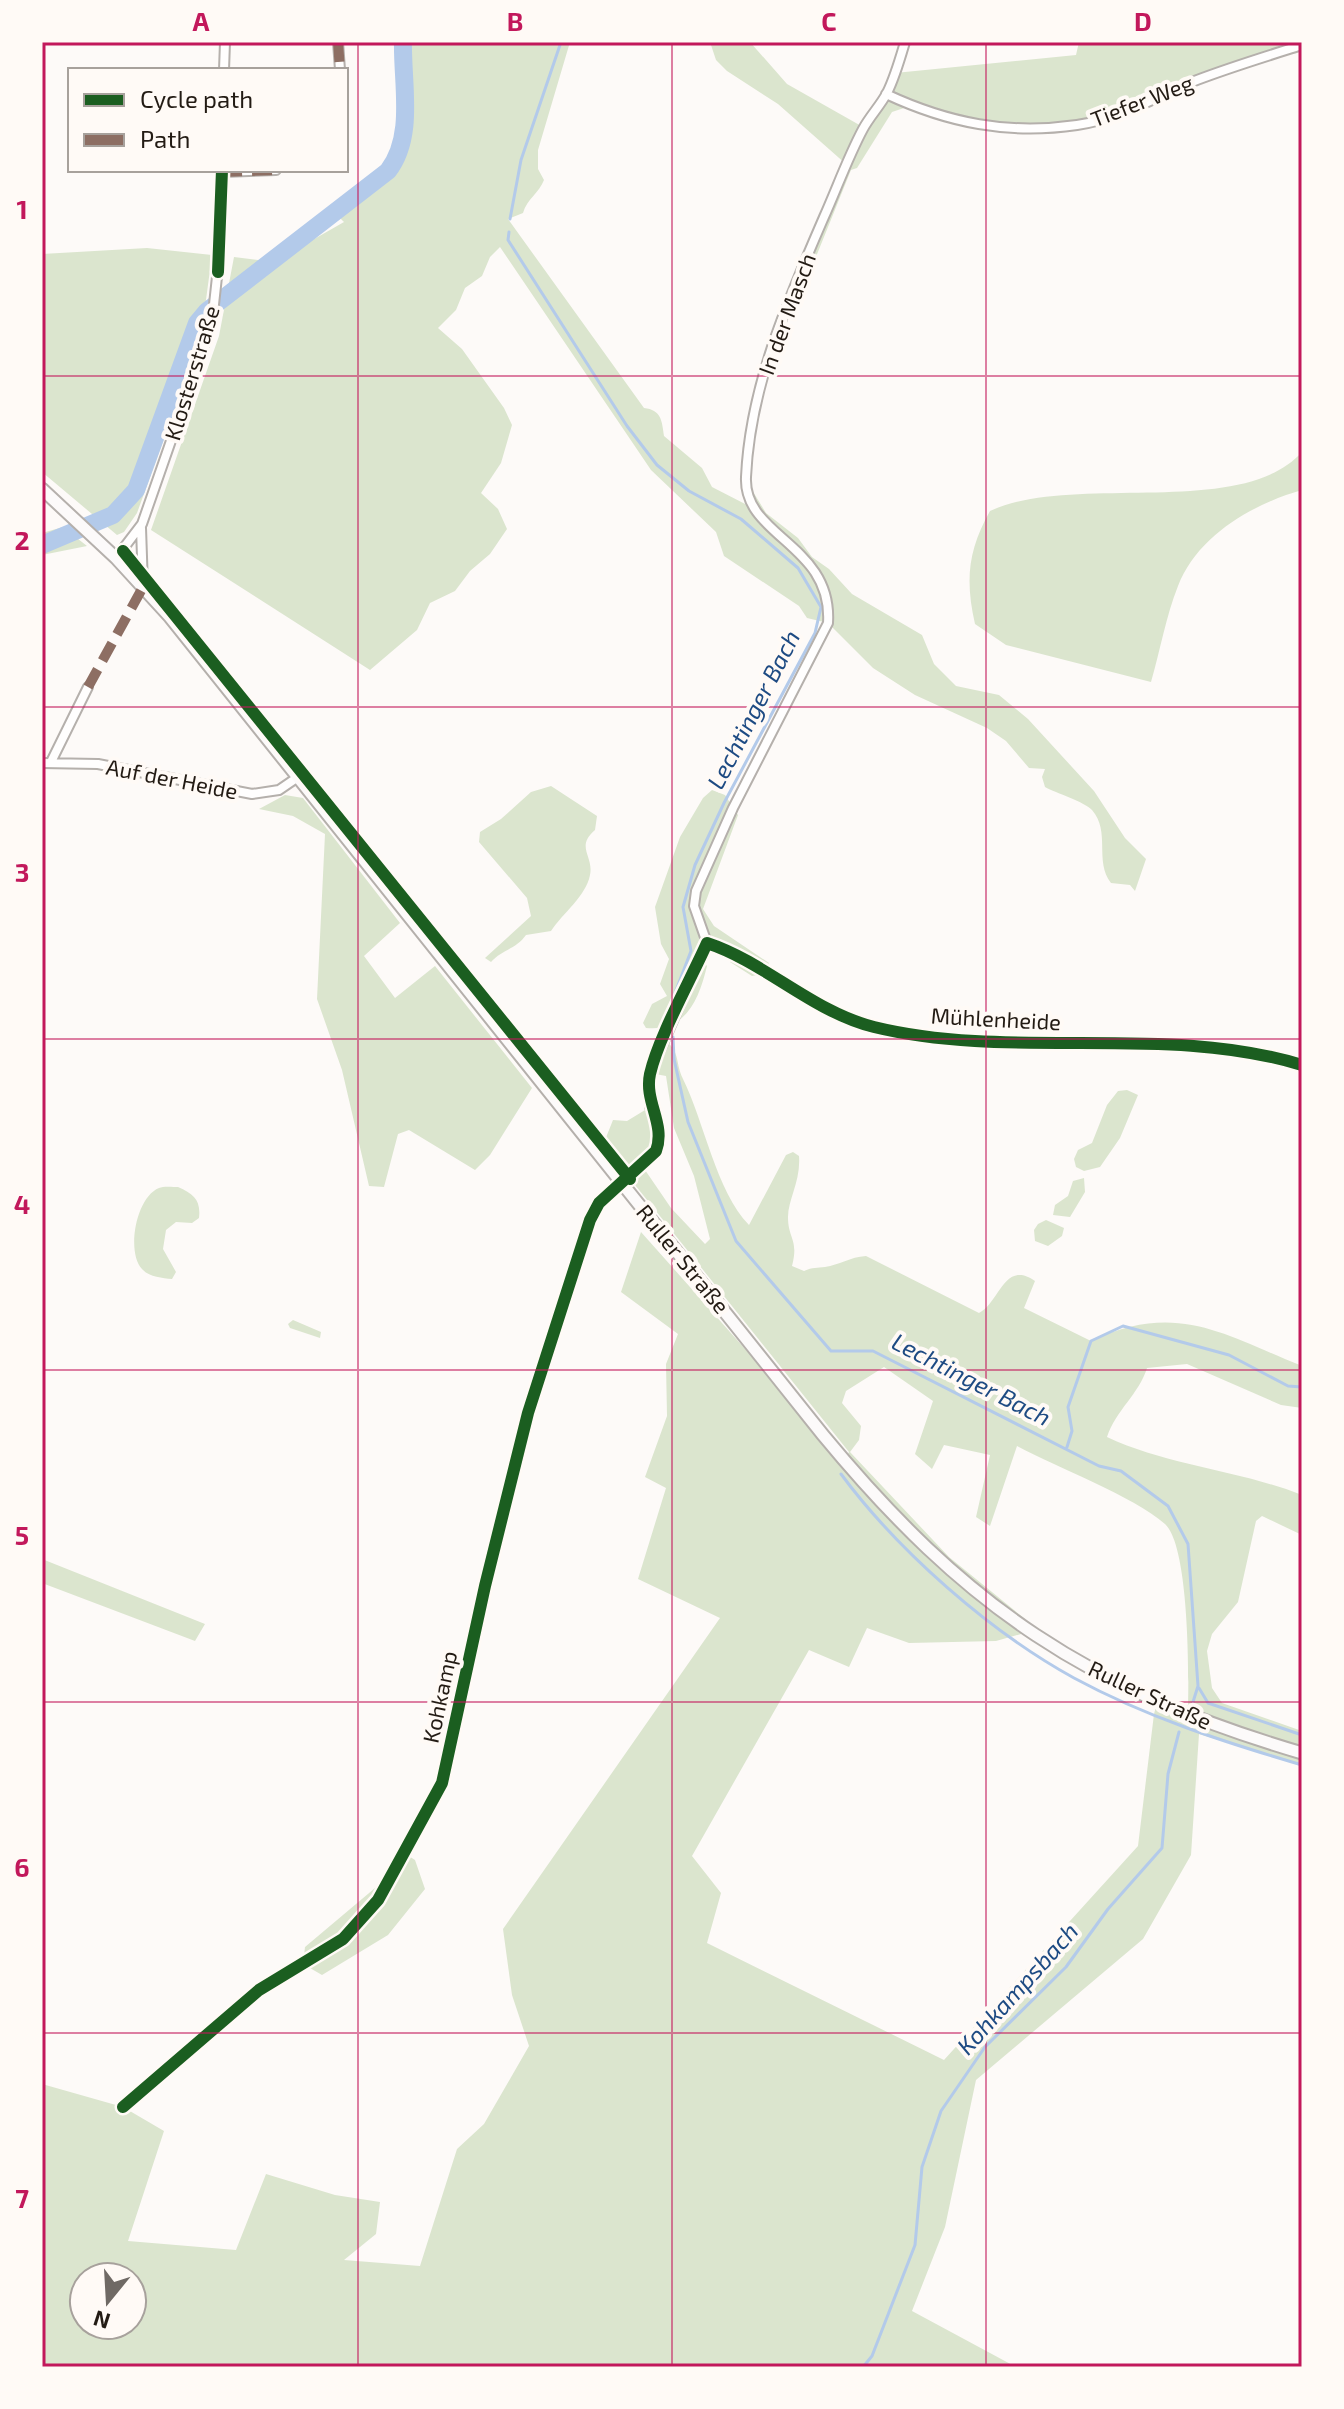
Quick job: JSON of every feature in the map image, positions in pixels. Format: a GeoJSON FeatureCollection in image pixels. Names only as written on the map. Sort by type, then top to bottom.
{"type":"FeatureCollection","features":[{"type":"Feature","properties":{"kind":"main road","name":"Ruller Straße"},"geometry":{"type":"LineString","coordinates":[[42,489],[92,534],[143,587],[844,1460],[905,1528],[971,1589],[1028,1632],[1132,1691],[1194,1718],[1302,1753]]}},
{"type":"Feature","properties":{"kind":"street"},"geometry":{"type":"LineString","coordinates":[[224,68],[225,42]]}},
{"type":"Feature","properties":{"kind":"street"},"geometry":{"type":"LineString","coordinates":[[338,42],[340,68]]}},
{"type":"Feature","properties":{"kind":"street","name":"In der Masch"},"geometry":{"type":"LineString","coordinates":[[707,943],[694,906],[696,891],[733,808],[828,623],[825,593],[810,561],[763,519],[746,494],[746,476],[763,373],[791,294],[864,128],[886,94],[905,42]]}},
{"type":"Feature","properties":{"kind":"street","name":"Tiefer Weg"},"geometry":{"type":"LineString","coordinates":[[886,94],[940,118],[967,123],[1028,128],[1078,125],[1129,111],[1196,81],[1302,45]]}},
{"type":"Feature","properties":{"kind":"street","name":"Klosterstraße"},"geometry":{"type":"LineString","coordinates":[[116,558],[142,524],[212,323],[217,289],[222,172]]}},
{"type":"Feature","properties":{"kind":"street","name":"Klosterstraße"},"geometry":{"type":"LineString","coordinates":[[142,524],[143,587]]}},
{"type":"Feature","properties":{"kind":"street"},"geometry":{"type":"LineString","coordinates":[[47,762],[88,687]]}},
{"type":"Feature","properties":{"kind":"street","name":"Auf der Heide"},"geometry":{"type":"LineString","coordinates":[[47,762],[98,764],[252,794],[279,790],[298,777]]}},
{"type":"Feature","properties":{"kind":"street"},"geometry":{"type":"LineString","coordinates":[[621,1184],[656,1151],[660,1139],[658,1121],[650,1107],[650,1073],[707,943]]}},
{"type":"Feature","properties":{"kind":"street","name":"Mühlenheide"},"geometry":{"type":"LineString","coordinates":[[707,943],[731,951],[795,991],[871,1027],[975,1039],[1232,1049],[1302,1065]]}},
{"type":"Feature","properties":{"kind":"street","name":"Kohkamp"},"geometry":{"type":"LineString","coordinates":[[123,2107],[259,1990],[343,1939],[378,1900],[442,1783],[528,1413],[590,1220],[599,1203],[621,1184]]}},
{"type":"Feature","properties":{"kind":"green space"},"geometry":{"type":"Polygon","coordinates":[[[407,42],[570,42],[538,150],[538,169],[544,180],[523,213],[508,219],[644,408],[660,417],[664,436],[702,468],[712,487],[751,507],[752,490],[766,513],[798,538],[812,557],[829,569],[852,594],[922,635],[934,664],[956,686],[999,695],[1028,719],[1094,791],[1125,838],[1146,859],[1135,891],[1130,885],[1111,883],[1104,865],[1098,819],[1088,807],[1045,787],[1042,777],[1045,769],[1029,768],[1006,741],[987,728],[915,695],[873,668],[828,623],[807,618],[799,606],[724,556],[716,532],[651,470],[500,247],[490,257],[482,276],[465,288],[456,310],[438,328],[462,349],[504,408],[512,425],[501,463],[481,493],[498,509],[507,529],[490,554],[470,571],[455,591],[430,603],[417,630],[370,670],[151,530],[219,336],[234,257],[274,262],[344,222],[335,213],[388,171],[399,156],[405,133],[401,71],[407,42]]]}},
{"type":"Feature","properties":{"kind":"green space"},"geometry":{"type":"Polygon","coordinates":[[[710,42],[750,42],[787,84],[863,127],[895,73],[1076,55],[1079,42],[1302,42],[1083,124],[1028,128],[967,123],[910,106],[892,112],[857,168],[851,170],[805,284],[791,294],[847,165],[778,104],[727,71],[716,60],[710,42]]]}},
{"type":"Feature","properties":{"kind":"green space"},"geometry":{"type":"Polygon","coordinates":[[[147,248],[212,255],[201,337],[137,513],[124,532],[117,535],[42,472],[42,254],[147,248]]]}},
{"type":"Feature","properties":{"kind":"green space"},"geometry":{"type":"Polygon","coordinates":[[[1302,452],[1302,490],[1265,504],[1229,524],[1199,551],[1187,568],[1170,609],[1151,682],[1006,645],[975,624],[970,566],[977,539],[990,511],[1025,500],[1066,495],[1199,490],[1239,484],[1275,472],[1302,452]]]}},
{"type":"Feature","properties":{"kind":"green space"},"geometry":{"type":"Polygon","coordinates":[[[63,527],[87,546],[42,555],[42,533],[63,527]]]}},
{"type":"Feature","properties":{"kind":"green space"},"geometry":{"type":"Polygon","coordinates":[[[551,786],[597,816],[595,830],[586,842],[591,868],[588,883],[551,931],[526,935],[491,962],[485,958],[531,916],[527,898],[479,842],[480,832],[501,819],[531,792],[551,786]]]}},
{"type":"Feature","properties":{"kind":"green space"},"geometry":{"type":"Polygon","coordinates":[[[712,790],[725,795],[738,815],[703,909],[714,926],[769,963],[766,973],[752,976],[730,962],[731,951],[707,943],[700,958],[707,966],[704,978],[688,1011],[671,1025],[646,1028],[643,1023],[652,1004],[667,996],[660,984],[669,959],[661,944],[655,907],[680,837],[703,798],[712,790]]]}},
{"type":"Feature","properties":{"kind":"green space"},"geometry":{"type":"Polygon","coordinates":[[[285,795],[303,798],[400,923],[364,956],[395,998],[435,966],[532,1088],[490,1155],[475,1170],[409,1130],[398,1134],[384,1187],[369,1186],[342,1070],[317,999],[325,834],[293,816],[259,809],[285,795]]]}},
{"type":"Feature","properties":{"kind":"green space"},"geometry":{"type":"Polygon","coordinates":[[[661,1037],[675,1052],[719,1175],[749,1225],[786,1155],[793,1152],[799,1156],[788,1217],[794,1244],[792,1266],[804,1271],[866,1256],[979,1313],[1009,1279],[1016,1275],[1025,1276],[1035,1281],[1024,1308],[1091,1341],[1121,1329],[1174,1323],[1223,1333],[1302,1366],[1302,1408],[1281,1405],[1187,1364],[1147,1368],[1107,1437],[1155,1455],[1254,1479],[1302,1495],[1302,1535],[1262,1516],[1256,1521],[1238,1602],[1212,1634],[1207,1651],[1212,1688],[1222,1703],[1302,1731],[1302,1765],[1199,1734],[1191,1855],[1143,1939],[976,2080],[945,2227],[912,2311],[1016,2367],[42,2367],[42,2084],[123,2107],[164,2131],[128,2241],[236,2250],[266,2174],[335,2195],[380,2202],[376,2234],[344,2260],[420,2266],[457,2149],[484,2124],[529,2046],[512,1995],[503,1929],[720,1618],[638,1579],[666,1488],[645,1477],[667,1416],[666,1364],[678,1334],[621,1292],[641,1232],[844,1460],[849,1452],[603,1145],[613,1120],[627,1121],[650,1107],[660,1139],[643,1167],[671,1208],[705,1244],[710,1239],[694,1176],[674,1128],[666,1076],[650,1073],[648,1068],[647,1057],[653,1044],[661,1037]],[[884,1367],[846,1391],[842,1403],[861,1426],[859,1440],[850,1452],[949,1557],[1025,1619],[1028,1632],[996,1641],[909,1643],[867,1628],[849,1667],[809,1650],[692,1856],[721,1893],[707,1943],[944,2060],[1138,1846],[1157,1703],[1180,1713],[1188,1706],[1188,1666],[1186,1610],[1179,1557],[1165,1524],[1134,1503],[1017,1446],[990,1526],[976,1517],[990,1455],[944,1445],[932,1469],[915,1454],[933,1401],[884,1367]]]}},
{"type":"Feature","properties":{"kind":"green space"},"geometry":{"type":"Polygon","coordinates":[[[1127,1090],[1138,1095],[1120,1138],[1100,1167],[1084,1171],[1076,1167],[1074,1159],[1078,1150],[1092,1143],[1107,1105],[1118,1091],[1127,1090]]]}},
{"type":"Feature","properties":{"kind":"green space"},"geometry":{"type":"Polygon","coordinates":[[[1084,1178],[1085,1192],[1070,1217],[1053,1215],[1055,1205],[1068,1196],[1073,1181],[1084,1178]]]}},
{"type":"Feature","properties":{"kind":"green space"},"geometry":{"type":"Polygon","coordinates":[[[161,1187],[178,1187],[195,1198],[199,1218],[192,1223],[176,1222],[166,1230],[163,1249],[176,1272],[172,1279],[156,1277],[145,1272],[137,1261],[134,1238],[139,1213],[151,1193],[161,1187]]]}},
{"type":"Feature","properties":{"kind":"green space"},"geometry":{"type":"Polygon","coordinates":[[[1046,1220],[1064,1228],[1062,1236],[1048,1246],[1035,1241],[1034,1230],[1046,1220]]]}},
{"type":"Feature","properties":{"kind":"green space"},"geometry":{"type":"Polygon","coordinates":[[[293,1320],[321,1332],[320,1338],[290,1328],[288,1324],[293,1320]]]}},
{"type":"Feature","properties":{"kind":"green space"},"geometry":{"type":"Polygon","coordinates":[[[42,1559],[205,1624],[195,1641],[42,1583],[42,1559]]]}},
{"type":"Feature","properties":{"kind":"green space"},"geometry":{"type":"Polygon","coordinates":[[[404,1853],[415,1860],[425,1889],[388,1935],[322,1975],[303,1964],[305,1947],[394,1872],[404,1853]]]}},
{"type":"Feature","properties":{"kind":"waterway"},"geometry":{"type":"LineString","coordinates":[[42,545],[113,515],[136,490],[197,323],[207,311],[388,171],[402,142],[404,126],[403,42]]}},
{"type":"Feature","properties":{"kind":"waterway","name":"Lechtinger Bach"},"geometry":{"type":"LineString","coordinates":[[510,219],[521,160],[561,42]]}},
{"type":"Feature","properties":{"kind":"waterway","name":"Lechtinger Bach"},"geometry":{"type":"LineString","coordinates":[[509,232],[508,240],[627,426],[657,465],[689,491],[741,519],[798,568],[821,607],[815,633],[724,803],[695,865],[683,907],[691,951],[662,1027]]}},
{"type":"Feature","properties":{"kind":"waterway","name":"Lechtinger Bach"},"geometry":{"type":"LineString","coordinates":[[673,1037],[674,1059],[688,1122],[736,1241],[831,1351],[873,1351],[1099,1466],[1121,1471],[1168,1506],[1188,1544],[1198,1686],[1193,1702]]}},
{"type":"Feature","properties":{"kind":"waterway","name":"Lechtinger Bach"},"geometry":{"type":"LineString","coordinates":[[1067,1447],[1072,1431],[1068,1407],[1091,1341],[1123,1326],[1229,1355],[1288,1386],[1302,1387]]}},
{"type":"Feature","properties":{"kind":"waterway"},"geometry":{"type":"LineString","coordinates":[[841,1474],[890,1532],[947,1588],[1042,1659],[1101,1692],[1157,1717],[1302,1765]]}},
{"type":"Feature","properties":{"kind":"waterway"},"geometry":{"type":"LineString","coordinates":[[1199,1688],[1208,1703],[1302,1735]]}},
{"type":"Feature","properties":{"kind":"waterway","name":"Kohkampsbach"},"geometry":{"type":"LineString","coordinates":[[863,2367],[872,2356],[915,2245],[922,2167],[941,2111],[985,2047],[1066,1967],[1108,1909],[1162,1848],[1168,1774],[1179,1732]]}},
{"type":"Feature","properties":{"kind":"marked path"},"geometry":{"type":"LineString","coordinates":[[338,42],[340,68]]}},
{"type":"Feature","properties":{"kind":"marked path"},"geometry":{"type":"LineString","coordinates":[[88,687],[143,587]]}},
{"type":"Feature","properties":{"kind":"cycle path"},"geometry":{"type":"LineString","coordinates":[[218,272],[222,172]]}},
{"type":"Feature","properties":{"kind":"cycle path"},"geometry":{"type":"LineString","coordinates":[[123,551],[630,1179]]}},
{"type":"Feature","properties":{"kind":"cycle path"},"geometry":{"type":"LineString","coordinates":[[123,2107],[259,1990],[343,1939],[378,1900],[442,1783],[485,1586],[528,1413],[590,1220],[599,1203],[656,1151],[658,1132],[650,1094],[650,1074],[667,1026],[707,943],[749,962],[830,1010],[874,1027],[927,1037],[981,1041],[1197,1046],[1250,1053],[1302,1065]]}}]}
